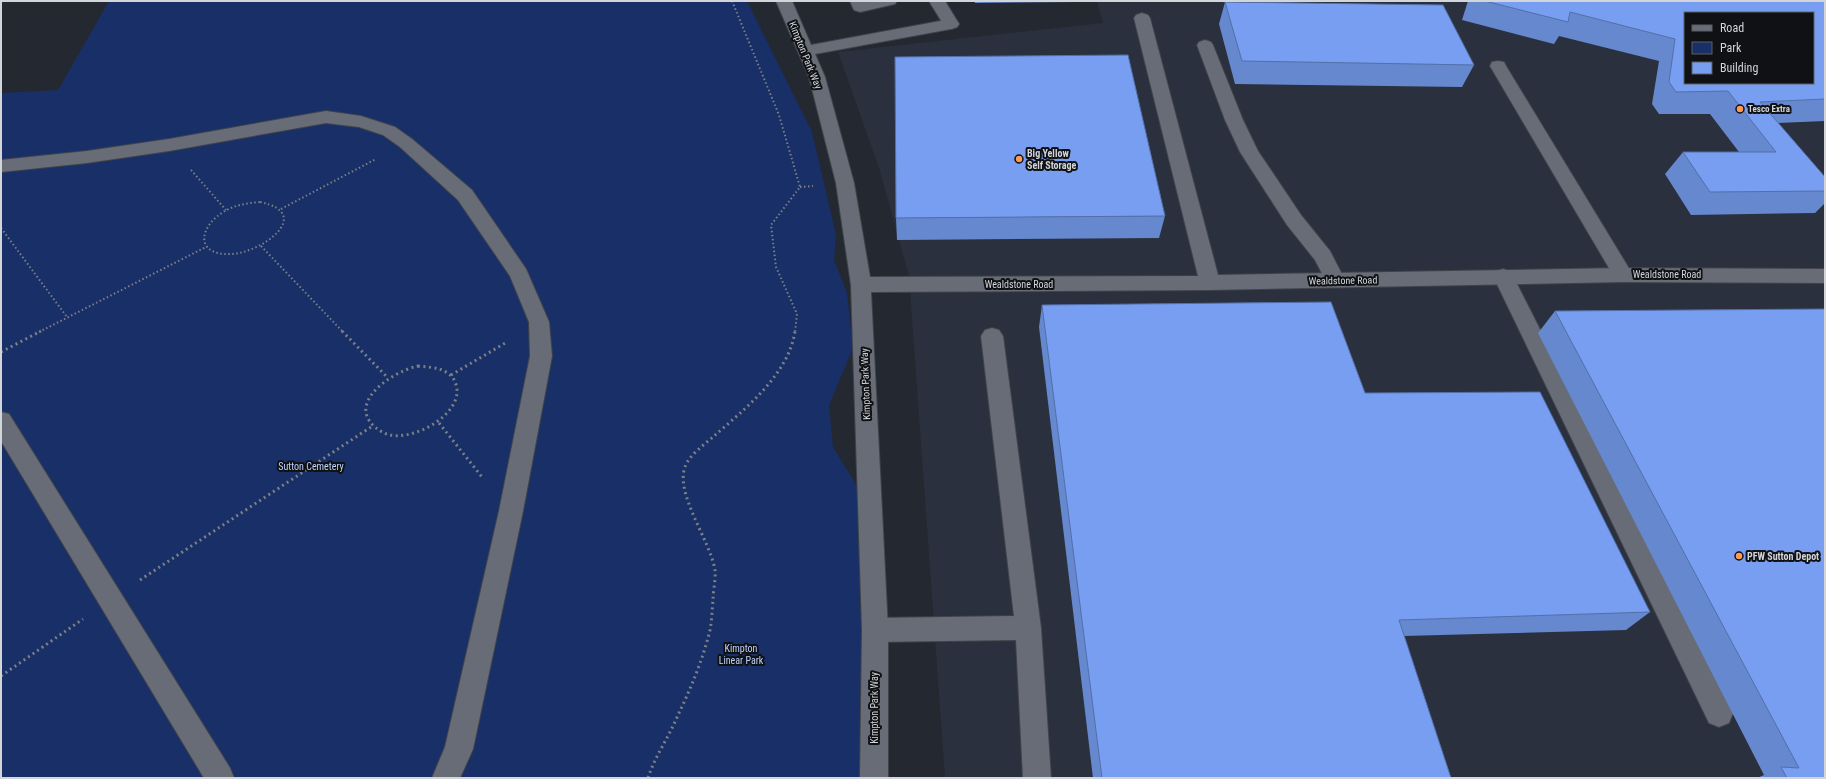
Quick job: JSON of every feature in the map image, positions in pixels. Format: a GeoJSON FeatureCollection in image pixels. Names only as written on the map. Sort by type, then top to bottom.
{"type":"FeatureCollection","features":[{"type":"Feature","properties":{"kind":"street","name":"Kimpton Park Way"},"geometry":{"type":"LineString","coordinates":[[784,1],[817,77],[845,183],[861,285],[875,630],[874,778]]}},
{"type":"Feature","properties":{"kind":"street"},"geometry":{"type":"LineString","coordinates":[[858,1],[860,7],[889,1]]}},
{"type":"Feature","properties":{"kind":"street"},"geometry":{"type":"LineString","coordinates":[[806,51],[951,24],[937,1]]}},
{"type":"Feature","properties":{"kind":"street"},"geometry":{"type":"LineString","coordinates":[[1142,18],[1210,283]]}},
{"type":"Feature","properties":{"kind":"street"},"geometry":{"type":"LineString","coordinates":[[1205,45],[1234,120],[1249,152],[1294,220],[1323,256],[1335,280]]}},
{"type":"Feature","properties":{"kind":"street"},"geometry":{"type":"LineString","coordinates":[[1498,66],[1623,275]]}},
{"type":"Feature","properties":{"kind":"street"},"geometry":{"type":"LineString","coordinates":[[1,166],[87,157],[169,145],[326,117],[360,122],[389,131],[406,143],[465,196],[519,274],[539,322],[541,356],[511,511],[459,749],[446,778]]}},
{"type":"Feature","properties":{"kind":"street"},"geometry":{"type":"LineString","coordinates":[[1503,276],[1719,713]]}},
{"type":"Feature","properties":{"kind":"street","name":"Wealdstone Road"},"geometry":{"type":"LineString","coordinates":[[861,285],[1210,283],[1503,276],[1825,276]]}},
{"type":"Feature","properties":{"kind":"street"},"geometry":{"type":"LineString","coordinates":[[992,336],[1028,628],[1038,778]]}},
{"type":"Feature","properties":{"kind":"street"},"geometry":{"type":"LineString","coordinates":[[1,420],[112,599],[220,778]]}},
{"type":"Feature","properties":{"kind":"street"},"geometry":{"type":"LineString","coordinates":[[875,630],[1028,628]]}},
{"type":"Feature","properties":{"kind":"path"},"geometry":{"type":"LineString","coordinates":[[648,778],[652,766],[678,716],[701,661],[710,629],[715,571],[709,549],[686,497],[682,481],[685,466],[697,451],[752,403],[782,365],[794,338],[797,314],[776,267],[770,225],[800,187],[779,115],[732,1]]}},
{"type":"Feature","properties":{"kind":"path"},"geometry":{"type":"LineString","coordinates":[[281,209],[406,143]]}},
{"type":"Feature","properties":{"kind":"path"},"geometry":{"type":"LineString","coordinates":[[169,145],[226,210]]}},
{"type":"Feature","properties":{"kind":"path"},"geometry":{"type":"LineString","coordinates":[[247,203],[272,203],[281,209],[284,217],[282,226],[276,235],[261,246],[238,254],[213,252],[206,247],[203,240],[204,231],[210,222],[226,210],[247,203]]}},
{"type":"Feature","properties":{"kind":"path"},"geometry":{"type":"LineString","coordinates":[[1,228],[66,317]]}},
{"type":"Feature","properties":{"kind":"path"},"geometry":{"type":"LineString","coordinates":[[261,246],[388,378]]}},
{"type":"Feature","properties":{"kind":"path"},"geometry":{"type":"LineString","coordinates":[[1,352],[66,317],[206,247]]}},
{"type":"Feature","properties":{"kind":"path"},"geometry":{"type":"LineString","coordinates":[[451,375],[539,322]]}},
{"type":"Feature","properties":{"kind":"path"},"geometry":{"type":"LineString","coordinates":[[418,366],[433,366],[447,371],[455,379],[458,390],[455,402],[448,414],[439,422],[424,431],[408,436],[392,436],[379,432],[368,420],[366,409],[371,396],[379,385],[388,378],[403,370],[418,366]]}},
{"type":"Feature","properties":{"kind":"path"},"geometry":{"type":"LineString","coordinates":[[439,422],[511,511]]}},
{"type":"Feature","properties":{"kind":"path"},"geometry":{"type":"LineString","coordinates":[[1,676],[112,599],[374,425]]}},
{"type":"Feature","properties":{"kind":"shaded area"},"geometry":{"type":"Polygon","coordinates":[[[1097,1],[1825,1],[1825,778],[945,778],[909,276],[879,168],[838,52],[1103,23],[1097,1]]]}},
{"type":"Feature","properties":{"kind":"green space","name":"Sutton Cemetery"},"geometry":{"type":"Polygon","coordinates":[[[109,1],[747,1],[812,132],[836,235],[834,260],[847,293],[853,348],[829,405],[833,447],[863,496],[868,778],[1,778],[1,93],[58,90],[109,1]]]}},
{"type":"Feature","properties":{"kind":"building"},"geometry":{"type":"Polygon","coordinates":[[[1485,1],[1825,1],[1825,99],[1760,102],[1825,177],[1825,191],[1710,192],[1683,152],[1776,152],[1728,91],[1676,92],[1669,82],[1675,39],[1570,12],[1568,22],[1485,1]]]}},
{"type":"Feature","properties":{"kind":"building"},"geometry":{"type":"Polygon","coordinates":[[[1225,2],[1443,5],[1474,65],[1242,61],[1225,2]]]}},
{"type":"Feature","properties":{"kind":"building","name":"Big Yellow Self Storage"},"geometry":{"type":"Polygon","coordinates":[[[1128,55],[1165,216],[896,218],[895,57],[1128,55]]]}},
{"type":"Feature","properties":{"kind":"building"},"geometry":{"type":"Polygon","coordinates":[[[1331,302],[1365,393],[1540,392],[1650,612],[1399,620],[1451,778],[1102,778],[1042,305],[1331,302]]]}},
{"type":"Feature","properties":{"kind":"building","name":"PFW Sutton Depot"},"geometry":{"type":"Polygon","coordinates":[[[1825,309],[1825,778],[1787,778],[1781,767],[1799,768],[1555,311],[1825,309]]]}},
{"type":"Feature","properties":{"kind":"place","name":"Tesco Extra"},"geometry":{"type":"Point","coordinates":[1740,109]}},
{"type":"Feature","properties":{"kind":"place","name":"Big Yellow Self Storage"},"geometry":{"type":"Point","coordinates":[1019,159]}},
{"type":"Feature","properties":{"kind":"place","name":"PFW Sutton Depot"},"geometry":{"type":"Point","coordinates":[1739,556]}},
{"type":"Feature","properties":{"kind":"park label","name":"Kimpton Linear Park"},"geometry":{"type":"Point","coordinates":[741,654]}}]}
